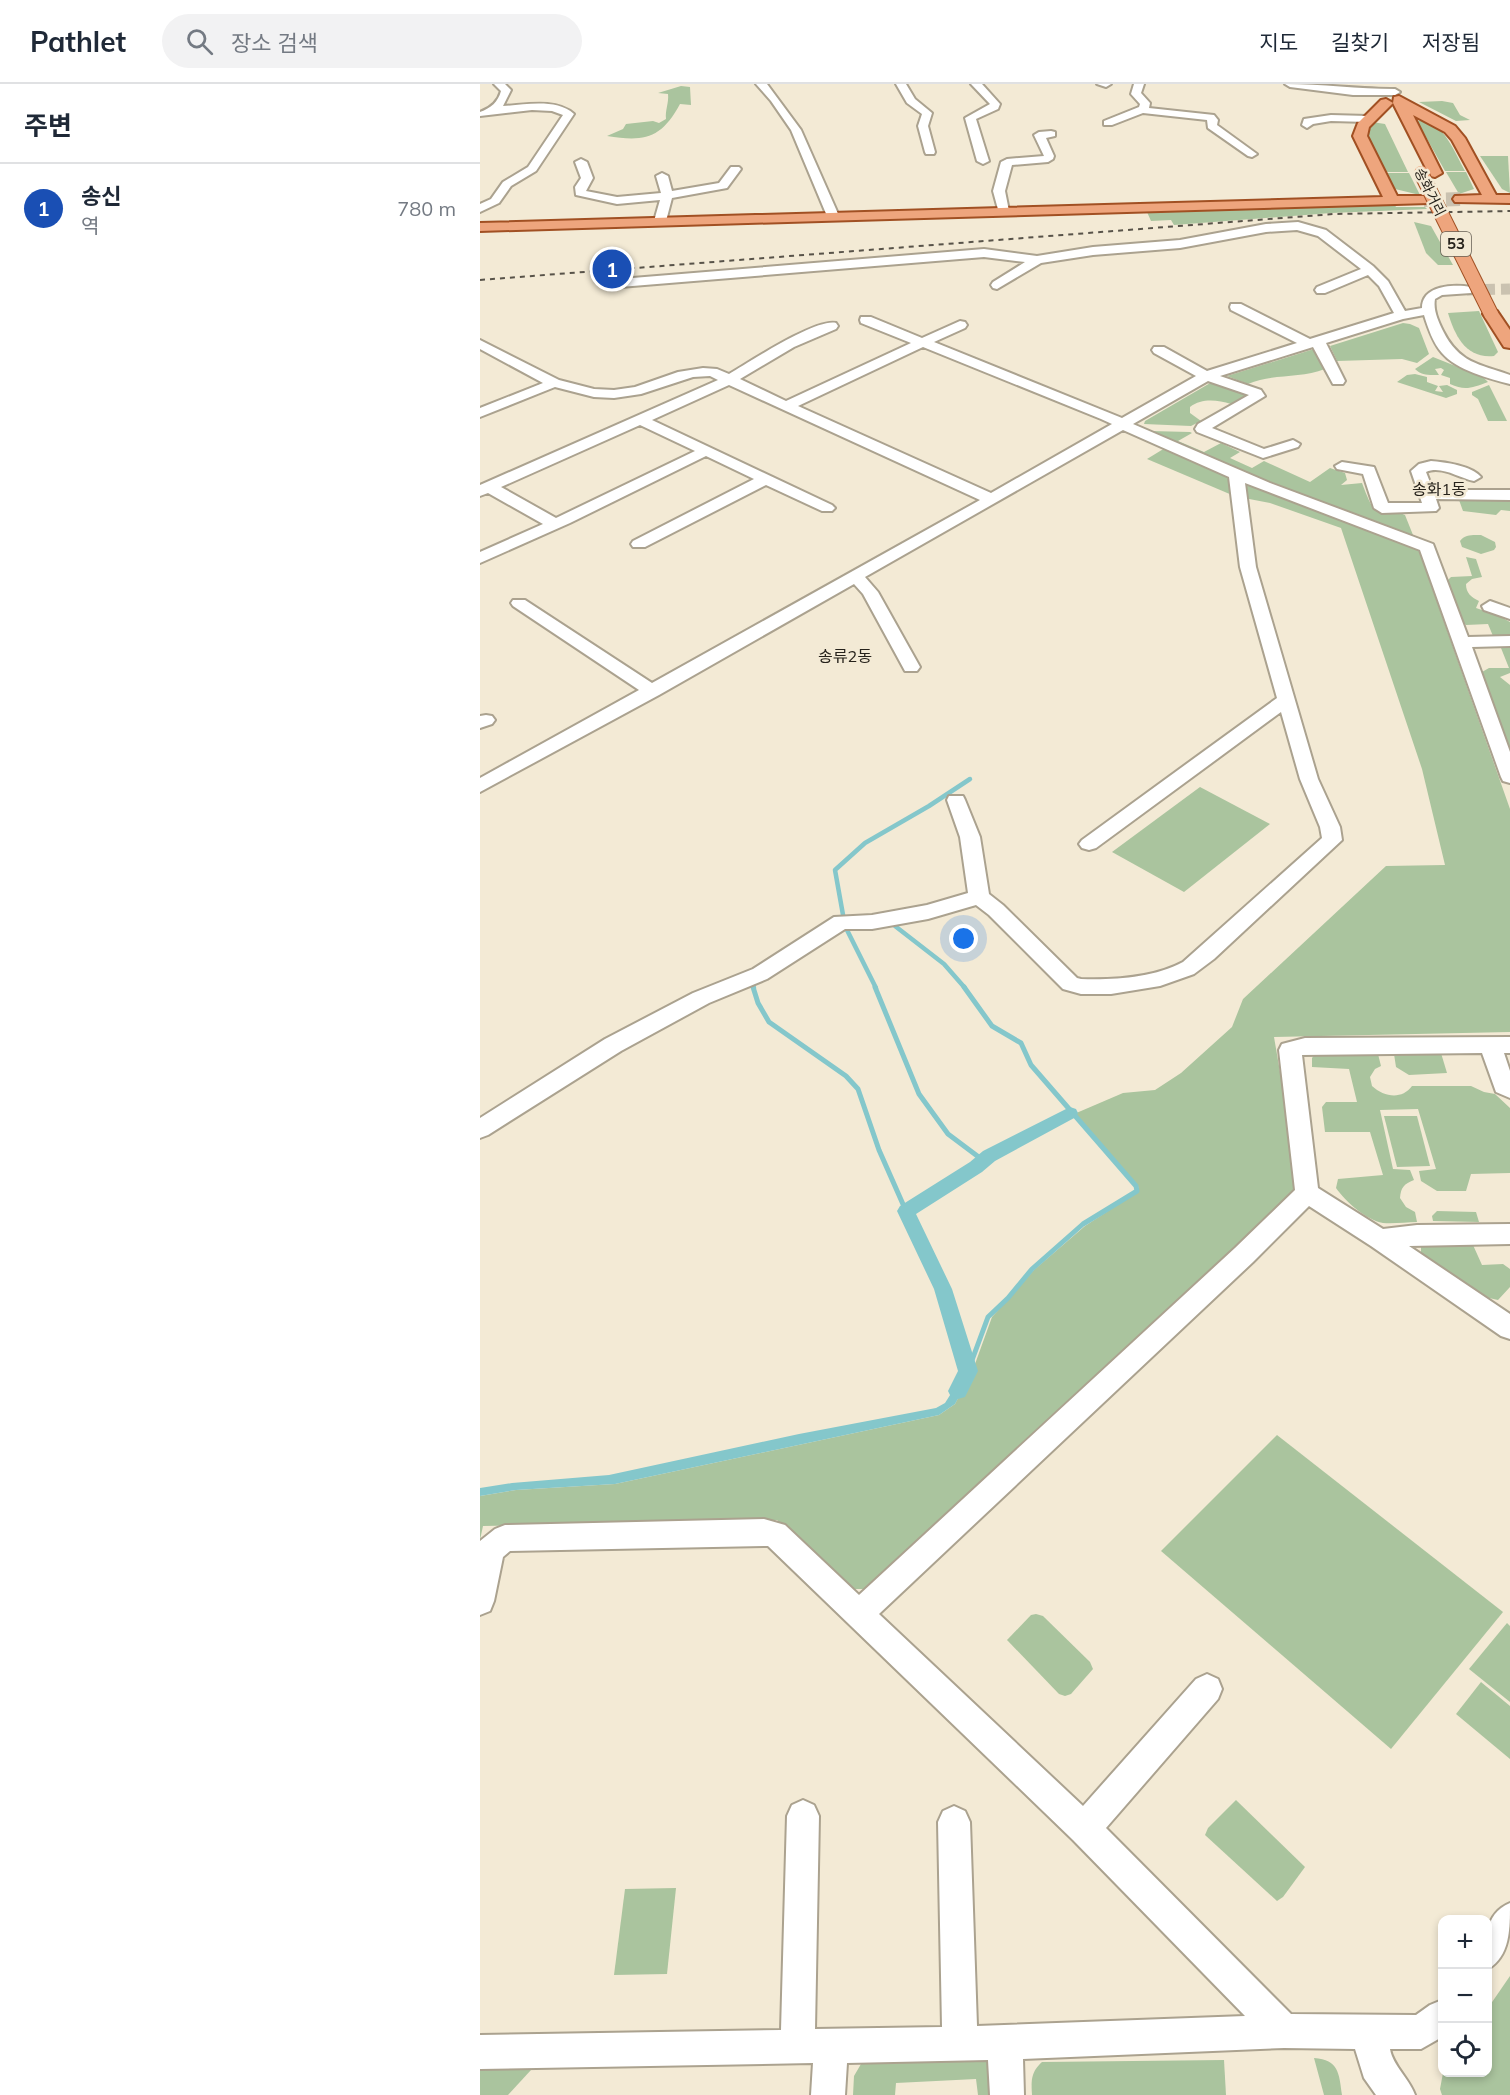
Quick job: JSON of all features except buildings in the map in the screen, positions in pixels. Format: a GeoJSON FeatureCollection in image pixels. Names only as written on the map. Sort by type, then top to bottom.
{"type":"FeatureCollection","features":[{"type":"Feature","properties":{"kind":"main road"},"geometry":{"type":"LineString","coordinates":[[1392,200],[1360,136],[1363,126],[1388,93],[1450,129],[1458,138],[1491,198]]}},
{"type":"Feature","properties":{"kind":"main road","name":"송화거리"},"geometry":{"type":"LineString","coordinates":[[1388,93],[1409,119],[1428,173],[1473,242]]}},
{"type":"Feature","properties":{"kind":"main road","name":"송화거리"},"geometry":{"type":"LineString","coordinates":[[1388,93],[1428,173],[1491,314],[1510,343]]}},
{"type":"Feature","properties":{"kind":"main road"},"geometry":{"type":"LineString","coordinates":[[1409,119],[1432,118]]}},
{"type":"Feature","properties":{"kind":"main road"},"geometry":{"type":"LineString","coordinates":[[1368,119],[1386,120]]}},
{"type":"Feature","properties":{"kind":"main road"},"geometry":{"type":"LineString","coordinates":[[1460,200],[1491,198],[1510,200]]}},
{"type":"Feature","properties":{"kind":"main road"},"geometry":{"type":"LineString","coordinates":[[480,227],[1424,200]]}},
{"type":"Feature","properties":{"kind":"street"},"geometry":{"type":"LineString","coordinates":[[493,110],[506,94],[506,90],[499,84]]}},
{"type":"Feature","properties":{"kind":"street"},"geometry":{"type":"LineString","coordinates":[[761,84],[781,104],[801,137],[833,216]]}},
{"type":"Feature","properties":{"kind":"street"},"geometry":{"type":"LineString","coordinates":[[901,84],[911,101],[927,113],[923,126],[930,152]]}},
{"type":"Feature","properties":{"kind":"street"},"geometry":{"type":"LineString","coordinates":[[976,84],[995,104],[994,107],[970,118],[983,161]]}},
{"type":"Feature","properties":{"kind":"street"},"geometry":{"type":"LineString","coordinates":[[1139,84],[1136,94],[1145,103],[1143,110]]}},
{"type":"Feature","properties":{"kind":"street"},"geometry":{"type":"LineString","coordinates":[[1290,84],[1353,92],[1388,93]]}},
{"type":"Feature","properties":{"kind":"street"},"geometry":{"type":"LineString","coordinates":[[480,116],[493,110],[534,107],[569,114],[532,169],[507,184],[495,201],[480,209]]}},
{"type":"Feature","properties":{"kind":"street"},"geometry":{"type":"LineString","coordinates":[[1108,123],[1143,110],[1210,117],[1213,120],[1212,126],[1252,154]]}},
{"type":"Feature","properties":{"kind":"street"},"geometry":{"type":"LineString","coordinates":[[1307,125],[1308,121],[1331,118],[1368,119]]}},
{"type":"Feature","properties":{"kind":"street"},"geometry":{"type":"LineString","coordinates":[[1003,211],[998,196],[1000,176],[1007,162],[1048,159],[1049,156],[1039,135],[1051,134]]}},
{"type":"Feature","properties":{"kind":"street"},"geometry":{"type":"LineString","coordinates":[[581,162],[587,178],[581,187],[580,194],[614,201],[666,197],[723,186],[735,169]]}},
{"type":"Feature","properties":{"kind":"street"},"geometry":{"type":"LineString","coordinates":[[660,221],[668,188],[662,176]]}},
{"type":"Feature","properties":{"kind":"street"},"geometry":{"type":"LineString","coordinates":[[608,284],[719,276],[752,276],[984,253],[1036,260],[1059,259],[1180,244],[1266,228],[1298,226],[1322,233],[1371,271],[1384,284],[1401,315]]}},
{"type":"Feature","properties":{"kind":"street"},"geometry":{"type":"LineString","coordinates":[[997,285],[1036,260]]}},
{"type":"Feature","properties":{"kind":"street"},"geometry":{"type":"LineString","coordinates":[[1322,290],[1359,273],[1371,271]]}},
{"type":"Feature","properties":{"kind":"street"},"geometry":{"type":"LineString","coordinates":[[707,288],[719,276]]}},
{"type":"Feature","properties":{"kind":"street"},"geometry":{"type":"LineString","coordinates":[[1467,290],[1443,291],[1430,296],[1427,301],[1427,311],[1445,348],[1458,359],[1510,380]]}},
{"type":"Feature","properties":{"kind":"street"},"geometry":{"type":"LineString","coordinates":[[1236,307],[1319,345],[1338,381]]}},
{"type":"Feature","properties":{"kind":"street"},"geometry":{"type":"LineString","coordinates":[[480,786],[654,691],[855,576],[955,527],[991,499],[1208,375],[1401,315],[1427,311]]}},
{"type":"Feature","properties":{"kind":"street"},"geometry":{"type":"LineString","coordinates":[[866,320],[1106,416],[1236,474],[1427,547]]}},
{"type":"Feature","properties":{"kind":"street"},"geometry":{"type":"LineString","coordinates":[[786,406],[960,325]]}},
{"type":"Feature","properties":{"kind":"street"},"geometry":{"type":"LineString","coordinates":[[484,489],[729,380],[789,344],[831,326]]}},
{"type":"Feature","properties":{"kind":"street"},"geometry":{"type":"LineString","coordinates":[[480,344],[554,383],[584,392],[619,389],[705,371],[991,499]]}},
{"type":"Feature","properties":{"kind":"street"},"geometry":{"type":"LineString","coordinates":[[1159,350],[1197,372],[1256,393],[1258,396],[1202,429],[1263,454],[1293,444]]}},
{"type":"Feature","properties":{"kind":"street"},"geometry":{"type":"LineString","coordinates":[[1458,359],[1499,363]]}},
{"type":"Feature","properties":{"kind":"street"},"geometry":{"type":"LineString","coordinates":[[480,413],[554,383]]}},
{"type":"Feature","properties":{"kind":"street"},"geometry":{"type":"LineString","coordinates":[[639,419],[827,508]]}},
{"type":"Feature","properties":{"kind":"street"},"geometry":{"type":"LineString","coordinates":[[480,558],[554,525],[706,451]]}},
{"type":"Feature","properties":{"kind":"street"},"geometry":{"type":"LineString","coordinates":[[1342,466],[1369,470],[1382,508],[1431,508],[1418,471],[1421,468],[1439,465],[1474,477]]}},
{"type":"Feature","properties":{"kind":"street"},"geometry":{"type":"LineString","coordinates":[[956,800],[970,837],[979,897],[996,910],[1070,984],[1082,988],[1145,981],[1184,970],[1207,954],[1332,840],[1330,827],[1310,779],[1248,567],[1236,474]]}},
{"type":"Feature","properties":{"kind":"street"},"geometry":{"type":"LineString","coordinates":[[639,544],[765,479]]}},
{"type":"Feature","properties":{"kind":"street"},"geometry":{"type":"LineString","coordinates":[[484,489],[554,525]]}},
{"type":"Feature","properties":{"kind":"street"},"geometry":{"type":"LineString","coordinates":[[1427,494],[1510,495]]}},
{"type":"Feature","properties":{"kind":"street"},"geometry":{"type":"LineString","coordinates":[[1415,508],[1510,777]]}},
{"type":"Feature","properties":{"kind":"street"},"geometry":{"type":"LineString","coordinates":[[855,576],[870,591],[912,668]]}},
{"type":"Feature","properties":{"kind":"street"},"geometry":{"type":"LineString","coordinates":[[519,603],[654,691]]}},
{"type":"Feature","properties":{"kind":"street"},"geometry":{"type":"LineString","coordinates":[[1490,606],[1510,614]]}},
{"type":"Feature","properties":{"kind":"street"},"geometry":{"type":"LineString","coordinates":[[1462,642],[1510,641]]}},
{"type":"Feature","properties":{"kind":"street"},"geometry":{"type":"LineString","coordinates":[[1089,844],[1286,700]]}},
{"type":"Feature","properties":{"kind":"street"},"geometry":{"type":"LineString","coordinates":[[480,1129],[613,1045],[701,998],[760,974],[843,922],[872,922],[928,912],[979,897]]}},
{"type":"Feature","properties":{"kind":"street"},"geometry":{"type":"LineString","coordinates":[[1307,1193],[1290,1050],[1305,1046],[1500,1045],[1504,1086],[1510,1090]]}},
{"type":"Feature","properties":{"kind":"street"},"geometry":{"type":"LineString","coordinates":[[1307,1193],[1380,1239],[1510,1328]]}},
{"type":"Feature","properties":{"kind":"street"},"geometry":{"type":"LineString","coordinates":[[860,1613],[1245,1255],[1307,1193]]}},
{"type":"Feature","properties":{"kind":"street"},"geometry":{"type":"LineString","coordinates":[[1380,1239],[1417,1235],[1510,1234]]}},
{"type":"Feature","properties":{"kind":"street"},"geometry":{"type":"LineString","coordinates":[[480,1601],[490,1550],[505,1539],[764,1532],[775,1534],[784,1540],[1084,1829],[1284,2031]]}},
{"type":"Feature","properties":{"kind":"street"},"geometry":{"type":"LineString","coordinates":[[1084,1829],[1207,1689]]}},
{"type":"Feature","properties":{"kind":"street"},"geometry":{"type":"LineString","coordinates":[[803,1816],[814,2048],[828,2095]]}},
{"type":"Feature","properties":{"kind":"street"},"geometry":{"type":"LineString","coordinates":[[954,1822],[960,2044]]}},
{"type":"Feature","properties":{"kind":"street"},"geometry":{"type":"LineString","coordinates":[[1492,1946],[1510,1920]]}},
{"type":"Feature","properties":{"kind":"street"},"geometry":{"type":"LineString","coordinates":[[480,2052],[814,2048],[1005,2043],[1284,2031],[1421,2032],[1438,2020]]}},
{"type":"Feature","properties":{"kind":"street"},"geometry":{"type":"LineString","coordinates":[[1369,2033],[1375,2081],[1398,2095]]}},
{"type":"Feature","properties":{"kind":"street"},"geometry":{"type":"LineString","coordinates":[[1005,2043],[1007,2095]]}},
{"type":"Feature","properties":{"kind":"green space"},"geometry":{"type":"Polygon","coordinates":[[[681,86],[690,87],[691,105],[680,104],[666,125],[658,131],[641,138],[607,136],[623,129],[626,124],[653,121],[659,123],[666,119],[668,94],[658,93],[681,86]]]}},
{"type":"Feature","properties":{"kind":"green space"},"geometry":{"type":"Polygon","coordinates":[[[1419,102],[1453,103],[1460,115],[1470,120],[1456,121],[1419,102]]]}},
{"type":"Feature","properties":{"kind":"green space"},"geometry":{"type":"Polygon","coordinates":[[[1417,121],[1426,121],[1440,130],[1452,146],[1465,171],[1445,171],[1417,121]]]}},
{"type":"Feature","properties":{"kind":"green space"},"geometry":{"type":"Polygon","coordinates":[[[1372,122],[1385,124],[1408,172],[1385,172],[1370,140],[1369,127],[1372,122]]]}},
{"type":"Feature","properties":{"kind":"green space"},"geometry":{"type":"Polygon","coordinates":[[[1480,156],[1508,156],[1510,193],[1502,189],[1480,156]]]}},
{"type":"Feature","properties":{"kind":"green space"},"geometry":{"type":"Polygon","coordinates":[[[1446,172],[1466,172],[1474,189],[1459,194],[1446,172]]]}},
{"type":"Feature","properties":{"kind":"green space"},"geometry":{"type":"Polygon","coordinates":[[[1386,173],[1409,173],[1420,195],[1395,189],[1386,173]]]}},
{"type":"Feature","properties":{"kind":"green space"},"geometry":{"type":"Polygon","coordinates":[[[1395,205],[1396,207],[1425,207],[1427,209],[1331,213],[1174,225],[1171,220],[1151,221],[1147,212],[1395,205]]]}},
{"type":"Feature","properties":{"kind":"green space"},"geometry":{"type":"Polygon","coordinates":[[[1414,222],[1431,226],[1453,265],[1438,265],[1426,253],[1414,222]]]}},
{"type":"Feature","properties":{"kind":"green space"},"geometry":{"type":"Polygon","coordinates":[[[1479,311],[1498,352],[1494,356],[1484,356],[1469,350],[1458,338],[1448,313],[1479,311]]]}},
{"type":"Feature","properties":{"kind":"green space"},"geometry":{"type":"Polygon","coordinates":[[[1403,323],[1419,328],[1429,354],[1417,363],[1402,359],[1337,361],[1330,346],[1403,323]]]}},
{"type":"Feature","properties":{"kind":"green space"},"geometry":{"type":"Polygon","coordinates":[[[1314,349],[1318,350],[1325,369],[1306,374],[1267,378],[1248,384],[1227,376],[1314,349]]]}},
{"type":"Feature","properties":{"kind":"green space"},"geometry":{"type":"Polygon","coordinates":[[[1433,357],[1483,377],[1488,382],[1464,388],[1450,384],[1450,378],[1441,375],[1444,370],[1441,368],[1435,369],[1439,375],[1423,374],[1415,369],[1433,357]]]}},
{"type":"Feature","properties":{"kind":"green space"},"geometry":{"type":"Polygon","coordinates":[[[1407,375],[1427,377],[1427,382],[1438,386],[1435,391],[1443,392],[1439,386],[1447,385],[1457,390],[1457,394],[1446,398],[1397,382],[1407,375]]]}},
{"type":"Feature","properties":{"kind":"green space"},"geometry":{"type":"Polygon","coordinates":[[[1212,382],[1247,395],[1231,404],[1210,401],[1195,404],[1190,407],[1190,413],[1201,421],[1191,426],[1144,424],[1145,421],[1212,382]]]}},
{"type":"Feature","properties":{"kind":"green space"},"geometry":{"type":"Polygon","coordinates":[[[1489,385],[1507,421],[1488,421],[1478,399],[1472,395],[1472,392],[1489,385]]]}},
{"type":"Feature","properties":{"kind":"green space"},"geometry":{"type":"Polygon","coordinates":[[[1150,431],[1190,432],[1192,433],[1178,441],[1204,452],[1221,443],[1240,452],[1230,458],[1252,468],[1264,461],[1310,482],[1330,468],[1345,473],[1347,480],[1341,485],[1362,483],[1375,509],[1395,511],[1405,515],[1413,535],[1405,535],[1180,446],[1150,431]]]}},
{"type":"Feature","properties":{"kind":"green space"},"geometry":{"type":"Polygon","coordinates":[[[1165,448],[1231,478],[1232,495],[1147,459],[1165,448]]]}},
{"type":"Feature","properties":{"kind":"green space"},"geometry":{"type":"Polygon","coordinates":[[[1245,482],[1418,548],[1510,809],[1510,1032],[1274,1037],[1300,1188],[1298,1191],[866,1589],[855,1589],[848,1586],[777,1520],[483,1526],[480,1540],[480,1496],[516,1490],[615,1484],[939,1415],[955,1404],[975,1364],[992,1317],[1034,1270],[1085,1226],[1139,1191],[1138,1186],[1074,1114],[1123,1093],[1155,1090],[1181,1073],[1232,1027],[1243,999],[1386,866],[1445,865],[1422,769],[1341,528],[1270,503],[1244,498],[1245,482]]]}},
{"type":"Feature","properties":{"kind":"green space"},"geometry":{"type":"Polygon","coordinates":[[[1459,500],[1510,500],[1510,511],[1501,510],[1496,515],[1463,511],[1459,500]]]}},
{"type":"Feature","properties":{"kind":"green space"},"geometry":{"type":"Polygon","coordinates":[[[1481,535],[1495,542],[1494,550],[1481,554],[1462,547],[1460,541],[1464,537],[1481,535]]]}},
{"type":"Feature","properties":{"kind":"green space"},"geometry":{"type":"Polygon","coordinates":[[[1466,557],[1476,559],[1482,577],[1472,579],[1466,584],[1470,594],[1479,601],[1476,608],[1510,622],[1510,636],[1493,636],[1488,624],[1466,625],[1462,622],[1447,581],[1451,577],[1472,576],[1466,557]]]}},
{"type":"Feature","properties":{"kind":"green space"},"geometry":{"type":"Polygon","coordinates":[[[1501,648],[1510,648],[1510,673],[1500,677],[1510,685],[1510,750],[1482,672],[1489,668],[1509,668],[1501,648]]]}},
{"type":"Feature","properties":{"kind":"green space"},"geometry":{"type":"Polygon","coordinates":[[[1200,787],[1270,824],[1184,892],[1112,852],[1200,787]]]}},
{"type":"Feature","properties":{"kind":"green space"},"geometry":{"type":"Polygon","coordinates":[[[1441,1053],[1447,1073],[1409,1075],[1396,1067],[1394,1054],[1441,1053]]]}},
{"type":"Feature","properties":{"kind":"green space"},"geometry":{"type":"Polygon","coordinates":[[[1315,1054],[1378,1054],[1381,1066],[1375,1069],[1370,1077],[1372,1086],[1387,1095],[1398,1095],[1412,1086],[1471,1086],[1495,1094],[1510,1108],[1510,1173],[1471,1174],[1466,1191],[1437,1191],[1421,1181],[1419,1171],[1436,1169],[1418,1109],[1380,1110],[1393,1169],[1410,1170],[1414,1180],[1404,1186],[1400,1198],[1406,1207],[1415,1212],[1417,1222],[1383,1223],[1363,1214],[1350,1204],[1336,1188],[1338,1179],[1383,1175],[1370,1132],[1325,1132],[1322,1107],[1326,1102],[1357,1102],[1349,1069],[1312,1067],[1312,1058],[1315,1054]]]}},
{"type":"Feature","properties":{"kind":"green space"},"geometry":{"type":"Polygon","coordinates":[[[1384,1116],[1417,1116],[1430,1166],[1397,1167],[1384,1116]]]}},
{"type":"Feature","properties":{"kind":"green space"},"geometry":{"type":"Polygon","coordinates":[[[1437,1211],[1476,1212],[1479,1222],[1433,1221],[1432,1216],[1437,1211]]]}},
{"type":"Feature","properties":{"kind":"green space"},"geometry":{"type":"Polygon","coordinates":[[[1421,1245],[1473,1245],[1482,1265],[1503,1264],[1510,1269],[1510,1287],[1498,1300],[1489,1298],[1421,1254],[1421,1245]]]}},
{"type":"Feature","properties":{"kind":"green space"},"geometry":{"type":"Polygon","coordinates":[[[1277,1435],[1503,1612],[1391,1749],[1161,1551],[1277,1435]]]}},
{"type":"Feature","properties":{"kind":"green space"},"geometry":{"type":"Polygon","coordinates":[[[1031,1615],[1043,1616],[1090,1662],[1093,1669],[1071,1694],[1065,1696],[1059,1694],[1007,1640],[1031,1615]]]}},
{"type":"Feature","properties":{"kind":"green space"},"geometry":{"type":"Polygon","coordinates":[[[1507,1623],[1510,1626],[1510,1702],[1469,1669],[1507,1623]]]}},
{"type":"Feature","properties":{"kind":"green space"},"geometry":{"type":"Polygon","coordinates":[[[1481,1682],[1510,1706],[1510,1759],[1456,1714],[1481,1682]]]}},
{"type":"Feature","properties":{"kind":"green space"},"geometry":{"type":"Polygon","coordinates":[[[1236,1800],[1305,1867],[1283,1897],[1277,1901],[1205,1835],[1208,1828],[1236,1800]]]}},
{"type":"Feature","properties":{"kind":"green space"},"geometry":{"type":"Polygon","coordinates":[[[676,1888],[667,1974],[614,1975],[625,1889],[676,1888]]]}},
{"type":"Feature","properties":{"kind":"green space"},"geometry":{"type":"Polygon","coordinates":[[[1510,1976],[1510,2095],[1442,2095],[1440,2089],[1442,2077],[1492,2077],[1492,2002],[1510,1976]]]}},
{"type":"Feature","properties":{"kind":"green space"},"geometry":{"type":"Polygon","coordinates":[[[1314,2058],[1322,2059],[1333,2065],[1340,2080],[1342,2095],[1324,2095],[1314,2058]]]}},
{"type":"Feature","properties":{"kind":"green space"},"geometry":{"type":"Polygon","coordinates":[[[1224,2060],[1226,2095],[1032,2095],[1032,2077],[1042,2062],[1224,2060]]]}},
{"type":"Feature","properties":{"kind":"green space"},"geometry":{"type":"Polygon","coordinates":[[[991,2061],[998,2095],[978,2095],[976,2079],[896,2083],[895,2095],[853,2095],[854,2076],[861,2064],[991,2061]]]}},
{"type":"Feature","properties":{"kind":"green space"},"geometry":{"type":"Polygon","coordinates":[[[480,2070],[531,2070],[508,2095],[480,2095],[480,2070]]]}},
{"type":"Feature","properties":{"kind":"water"},"geometry":{"type":"Polygon","coordinates":[[[964,1373],[971,1374],[955,1404],[939,1415],[615,1484],[516,1490],[480,1496],[480,1488],[609,1475],[799,1434],[936,1408],[945,1403],[964,1373]]]}},
{"type":"Feature","properties":{"kind":"waterway"},"geometry":{"type":"LineString","coordinates":[[876,988],[845,926],[835,870],[865,843],[970,779]]}},
{"type":"Feature","properties":{"kind":"waterway"},"geometry":{"type":"LineString","coordinates":[[895,926],[944,964],[965,988]]}},
{"type":"Feature","properties":{"kind":"waterway"},"geometry":{"type":"LineString","coordinates":[[752,982],[754,988]]}},
{"type":"Feature","properties":{"kind":"waterway"},"geometry":{"type":"LineString","coordinates":[[753,987],[758,1003],[769,1022],[846,1076],[858,1089],[879,1150],[906,1211]]}},
{"type":"Feature","properties":{"kind":"waterway"},"geometry":{"type":"LineString","coordinates":[[875,987],[919,1094],[948,1134],[984,1161]]}},
{"type":"Feature","properties":{"kind":"waterway"},"geometry":{"type":"LineString","coordinates":[[964,987],[992,1026],[1021,1043],[1031,1065],[1136,1186],[1137,1191],[1083,1224],[1032,1269],[1008,1298],[988,1317],[968,1371]]}},
{"type":"Feature","properties":{"kind":"waterway"},"geometry":{"type":"LineString","coordinates":[[958,1391],[968,1371],[958,1336],[938,1278],[906,1211],[976,1167],[989,1156],[1070,1113]]}},
{"type":"Feature","properties":{"kind":"tunnel"},"geometry":{"type":"LineString","coordinates":[[1424,200],[1460,199]]}},
{"type":"Feature","properties":{"kind":"tunnel"},"geometry":{"type":"LineString","coordinates":[[1467,290],[1510,289]]}},
{"type":"Feature","properties":{"kind":"railway"},"geometry":{"type":"LineString","coordinates":[[480,280],[1334,214],[1510,211]]}},
{"type":"Feature","properties":{"kind":"place","name":"송신"},"geometry":{"type":"Point","coordinates":[612,269]}},
{"type":"Feature","properties":{"kind":"district","name":"송화1동"},"geometry":{"type":"Point","coordinates":[1439,489]}},
{"type":"Feature","properties":{"kind":"district","name":"송류2동"},"geometry":{"type":"Point","coordinates":[845,656]}}]}
